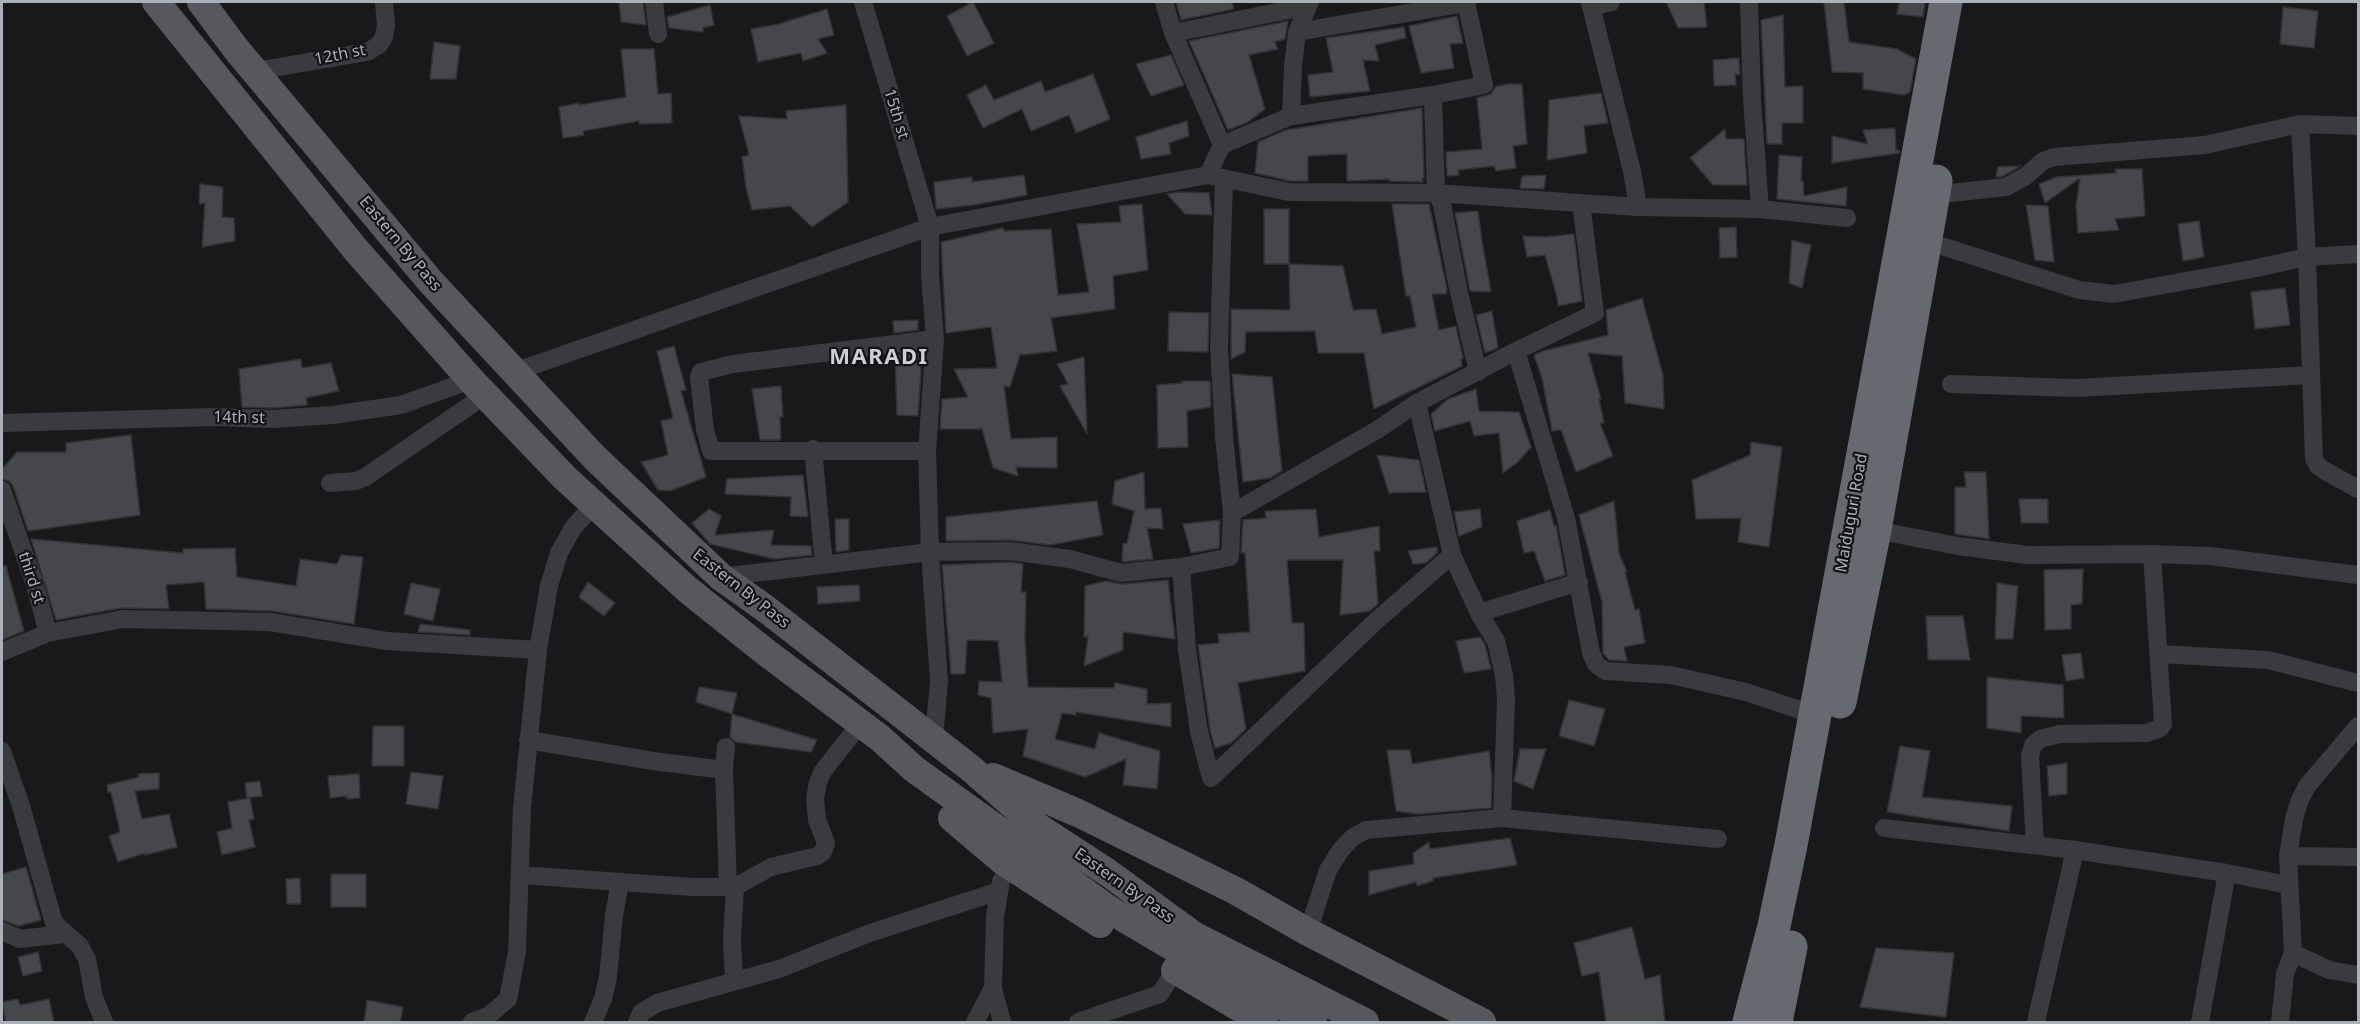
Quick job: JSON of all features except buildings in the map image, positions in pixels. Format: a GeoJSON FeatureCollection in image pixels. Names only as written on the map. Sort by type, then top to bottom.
{"type":"FeatureCollection","features":[{"type":"Feature","properties":{"kind":"highway","name":"Maiduguri Road"},"geometry":{"type":"LineString","coordinates":[[1749,1023],[1774,926],[1815,715],[1946,2]]}},
{"type":"Feature","properties":{"kind":"highway","name":"Maiduguri Road"},"geometry":{"type":"LineString","coordinates":[[1776,1023],[1875,530],[1967,2]]}},
{"type":"Feature","properties":{"kind":"main road","name":"Eastern By Pass"},"geometry":{"type":"LineString","coordinates":[[156,2],[356,250],[478,388],[565,478],[688,590],[880,738],[914,769],[1110,910],[1191,958],[1313,1023]]}},
{"type":"Feature","properties":{"kind":"main road","name":"Eastern By Pass"},"geometry":{"type":"LineString","coordinates":[[201,2],[255,71],[430,281],[595,458],[721,577],[934,739],[1038,827],[1107,872],[1195,936],[1365,1023]]}},
{"type":"Feature","properties":{"kind":"main road"},"geometry":{"type":"LineString","coordinates":[[969,767],[1078,813],[1236,891],[1308,932],[1482,1023]]}},
{"type":"Feature","properties":{"kind":"main road"},"geometry":{"type":"LineString","coordinates":[[914,769],[941,808],[1004,862],[1069,905],[1264,1023]]}},
{"type":"Feature","properties":{"kind":"street","name":"12th st"},"geometry":{"type":"LineString","coordinates":[[255,71],[367,52],[379,45],[384,38],[386,25],[384,2]]}},
{"type":"Feature","properties":{"kind":"street"},"geometry":{"type":"LineString","coordinates":[[654,2],[658,34]]}},
{"type":"Feature","properties":{"kind":"street","name":"15th st"},"geometry":{"type":"LineString","coordinates":[[863,2],[930,227],[930,274],[935,339],[927,451],[930,552],[939,681],[934,739]]}},
{"type":"Feature","properties":{"kind":"street"},"geometry":{"type":"LineString","coordinates":[[721,577],[930,552],[1010,551],[1070,559],[1121,573],[1181,567],[1230,557],[1232,513],[1224,436],[1219,347],[1216,177],[1222,145],[1173,33],[1164,2]]}},
{"type":"Feature","properties":{"kind":"street"},"geometry":{"type":"LineString","coordinates":[[1222,145],[1291,116],[1484,85],[1466,2],[1297,32]]}},
{"type":"Feature","properties":{"kind":"street"},"geometry":{"type":"LineString","coordinates":[[1611,2],[1590,4],[1632,171],[1638,207]]}},
{"type":"Feature","properties":{"kind":"street"},"geometry":{"type":"LineString","coordinates":[[1749,2],[1752,99],[1760,209]]}},
{"type":"Feature","properties":{"kind":"street"},"geometry":{"type":"LineString","coordinates":[[1173,33],[1309,4]]}},
{"type":"Feature","properties":{"kind":"street"},"geometry":{"type":"LineString","coordinates":[[1291,116],[1297,32],[1309,4]]}},
{"type":"Feature","properties":{"kind":"street"},"geometry":{"type":"LineString","coordinates":[[1433,95],[1436,193],[1442,204],[1458,288],[1478,372]]}},
{"type":"Feature","properties":{"kind":"street"},"geometry":{"type":"LineString","coordinates":[[1933,195],[2006,187],[2025,176],[2043,160],[2054,157],[2205,145],[2300,124],[2358,126]]}},
{"type":"Feature","properties":{"kind":"street"},"geometry":{"type":"LineString","coordinates":[[2300,124],[2314,459],[2318,466],[2358,489]]}},
{"type":"Feature","properties":{"kind":"street"},"geometry":{"type":"LineString","coordinates":[[514,372],[930,227],[1216,177],[1290,192],[1436,193],[1638,207],[1760,209],[1847,218]]}},
{"type":"Feature","properties":{"kind":"street"},"geometry":{"type":"LineString","coordinates":[[1232,513],[1377,430],[1418,403],[1594,313],[1581,202]]}},
{"type":"Feature","properties":{"kind":"street"},"geometry":{"type":"LineString","coordinates":[[1926,241],[2079,290],[2097,293],[2125,292],[2307,257],[2358,254]]}},
{"type":"Feature","properties":{"kind":"street"},"geometry":{"type":"LineString","coordinates":[[927,451],[813,449],[711,451],[705,429],[699,377],[701,372],[733,364],[935,339]]}},
{"type":"Feature","properties":{"kind":"street"},"geometry":{"type":"LineString","coordinates":[[1516,351],[1566,518],[1580,582],[1591,653],[1596,664],[1605,671],[1671,675],[1746,692],[1815,715]]}},
{"type":"Feature","properties":{"kind":"street"},"geometry":{"type":"LineString","coordinates":[[1951,384],[2077,388],[2310,375]]}},
{"type":"Feature","properties":{"kind":"street","name":"14th st"},"geometry":{"type":"LineString","coordinates":[[2,423],[214,417],[273,419],[333,415],[401,405],[478,388]]}},
{"type":"Feature","properties":{"kind":"street"},"geometry":{"type":"LineString","coordinates":[[330,483],[356,481],[368,476],[478,388]]}},
{"type":"Feature","properties":{"kind":"street"},"geometry":{"type":"LineString","coordinates":[[1418,403],[1452,555],[1479,613],[1496,641],[1505,687],[1502,819]]}},
{"type":"Feature","properties":{"kind":"street"},"geometry":{"type":"LineString","coordinates":[[813,449],[824,565]]}},
{"type":"Feature","properties":{"kind":"street","name":"third st"},"geometry":{"type":"LineString","coordinates":[[2,490],[35,585],[48,633]]}},
{"type":"Feature","properties":{"kind":"street"},"geometry":{"type":"LineString","coordinates":[[472,1023],[488,1016],[508,999],[517,952],[522,808],[528,740],[538,650],[549,586],[559,553],[573,528],[594,504]]}},
{"type":"Feature","properties":{"kind":"street"},"geometry":{"type":"LineString","coordinates":[[1875,530],[1958,546],[2027,555],[2210,556],[2358,575]]}},
{"type":"Feature","properties":{"kind":"street"},"geometry":{"type":"LineString","coordinates":[[2035,845],[2030,756],[2033,745],[2040,739],[2060,734],[2147,733],[2160,728],[2164,717],[2152,554]]}},
{"type":"Feature","properties":{"kind":"street"},"geometry":{"type":"LineString","coordinates":[[1181,567],[1187,649],[1199,732],[1211,778],[1368,628],[1452,555]]}},
{"type":"Feature","properties":{"kind":"street"},"geometry":{"type":"LineString","coordinates":[[1479,613],[1580,582]]}},
{"type":"Feature","properties":{"kind":"street"},"geometry":{"type":"LineString","coordinates":[[2,652],[48,633],[123,619],[270,622],[387,641],[538,650]]}},
{"type":"Feature","properties":{"kind":"street"},"geometry":{"type":"LineString","coordinates":[[2159,654],[2268,660],[2358,683]]}},
{"type":"Feature","properties":{"kind":"street"},"geometry":{"type":"LineString","coordinates":[[520,875],[620,883],[732,887],[771,867],[817,856],[823,852],[826,843],[817,820],[815,798],[818,782],[823,771],[860,724]]}},
{"type":"Feature","properties":{"kind":"street"},"geometry":{"type":"LineString","coordinates":[[2280,1023],[2285,974],[2293,953],[2288,856],[2296,810],[2307,786],[2358,726]]}},
{"type":"Feature","properties":{"kind":"street"},"geometry":{"type":"LineString","coordinates":[[528,740],[653,761],[724,770]]}},
{"type":"Feature","properties":{"kind":"street"},"geometry":{"type":"LineString","coordinates":[[726,747],[724,770],[732,887],[734,980]]}},
{"type":"Feature","properties":{"kind":"street"},"geometry":{"type":"LineString","coordinates":[[2,751],[21,806],[54,923],[80,946],[87,959],[94,998],[104,1023]]}},
{"type":"Feature","properties":{"kind":"street"},"geometry":{"type":"LineString","coordinates":[[1308,932],[1328,870],[1352,838],[1366,830],[1502,819],[1718,838]]}},
{"type":"Feature","properties":{"kind":"street"},"geometry":{"type":"LineString","coordinates":[[1884,828],[2075,850],[2227,873],[2288,885]]}},
{"type":"Feature","properties":{"kind":"street"},"geometry":{"type":"LineString","coordinates":[[2036,1023],[2075,850]]}},
{"type":"Feature","properties":{"kind":"street"},"geometry":{"type":"LineString","coordinates":[[2288,856],[2358,857]]}},
{"type":"Feature","properties":{"kind":"street"},"geometry":{"type":"LineString","coordinates":[[1002,1023],[993,988],[995,917],[1004,862]]}},
{"type":"Feature","properties":{"kind":"street"},"geometry":{"type":"LineString","coordinates":[[2200,1023],[2227,873]]}},
{"type":"Feature","properties":{"kind":"street"},"geometry":{"type":"LineString","coordinates":[[593,1023],[603,999],[608,977],[614,915],[620,883]]}},
{"type":"Feature","properties":{"kind":"street"},"geometry":{"type":"LineString","coordinates":[[638,1023],[641,1013],[657,1003],[779,969],[870,933],[999,891]]}},
{"type":"Feature","properties":{"kind":"street"},"geometry":{"type":"LineString","coordinates":[[2,931],[20,939],[64,934]]}},
{"type":"Feature","properties":{"kind":"street"},"geometry":{"type":"LineString","coordinates":[[2293,953],[2329,970],[2358,975]]}},
{"type":"Feature","properties":{"kind":"street"},"geometry":{"type":"LineString","coordinates":[[1078,1023],[1160,994],[1175,970]]}},
{"type":"Feature","properties":{"kind":"street"},"geometry":{"type":"LineString","coordinates":[[975,1023],[993,988]]}},
{"type":"Feature","properties":{"kind":"district","name":"MARADI"},"geometry":{"type":"Point","coordinates":[879,358]}}]}
